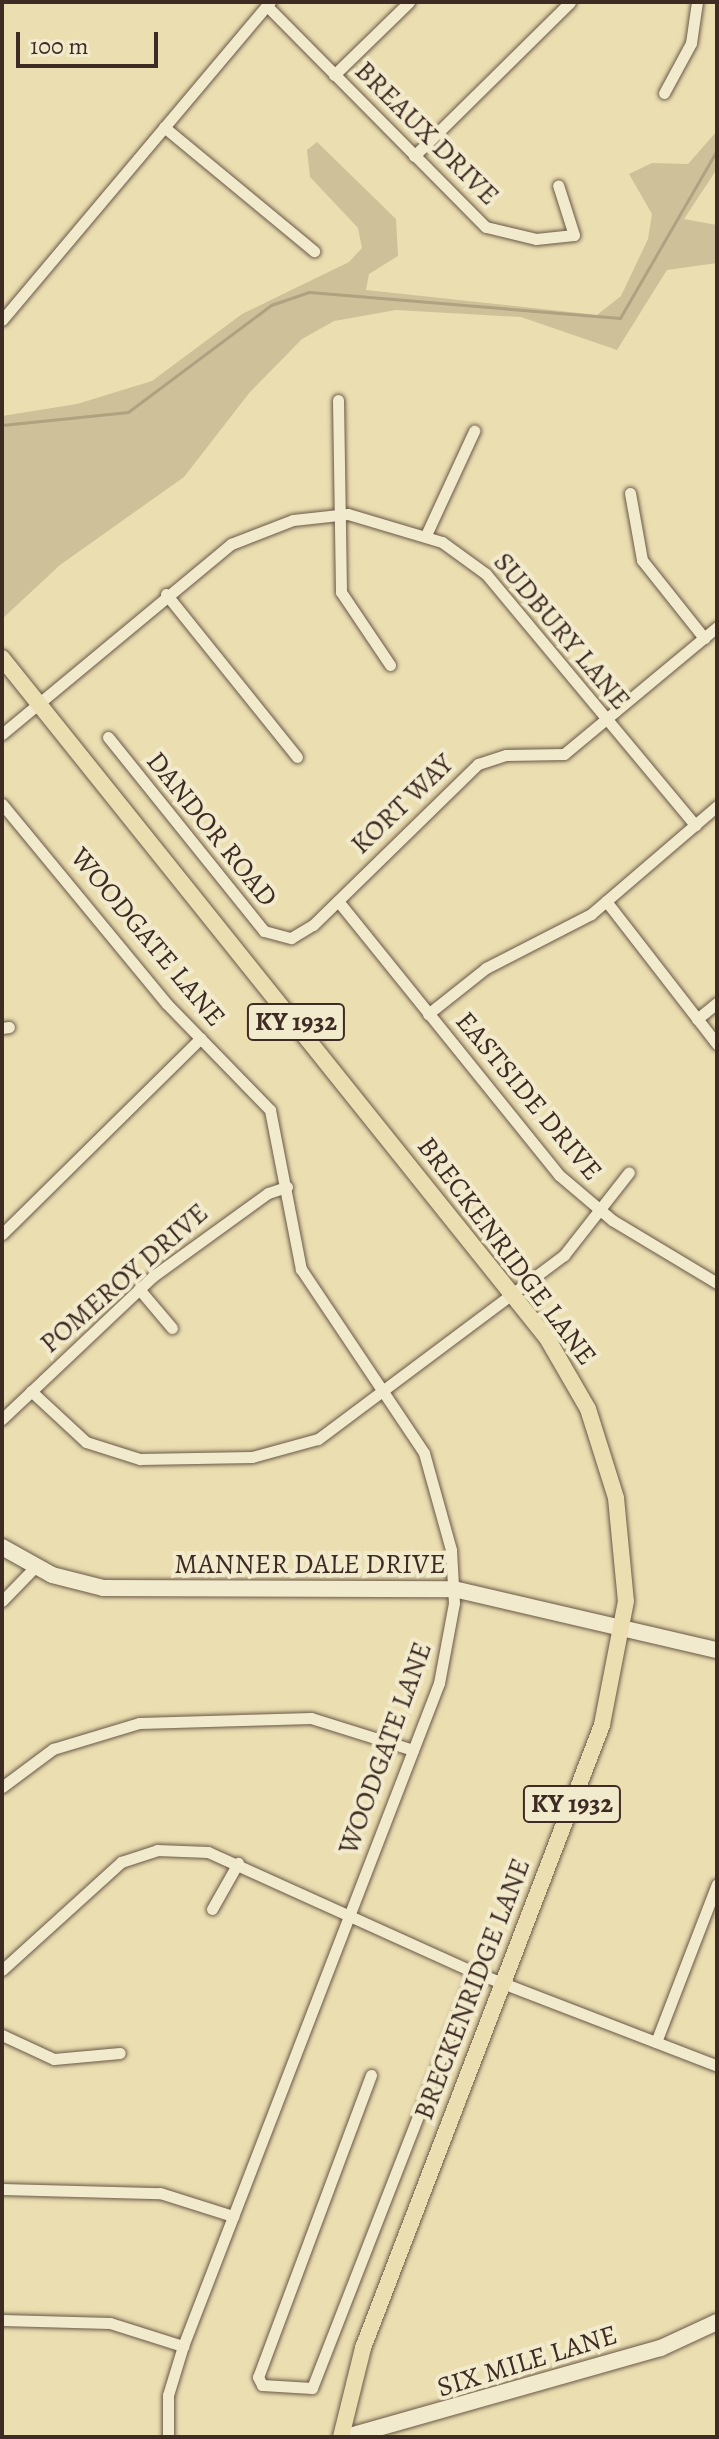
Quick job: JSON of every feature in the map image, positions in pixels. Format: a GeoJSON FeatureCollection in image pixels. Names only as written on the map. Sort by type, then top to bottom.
{"type":"FeatureCollection","features":[{"type":"Feature","properties":{"kind":"main road","name":"BRECKENRIDGE LANE"},"geometry":{"type":"LineString","coordinates":[[2,658],[513,1294],[577,1388],[609,1466],[622,1532],[623,1629],[602,1725],[363,2348],[344,2437]]}},
{"type":"Feature","properties":{"kind":"street"},"geometry":{"type":"LineString","coordinates":[[334,75],[409,2]]}},
{"type":"Feature","properties":{"kind":"street"},"geometry":{"type":"LineString","coordinates":[[414,156],[570,2]]}},
{"type":"Feature","properties":{"kind":"street"},"geometry":{"type":"LineString","coordinates":[[664,93],[691,43],[697,2]]}},
{"type":"Feature","properties":{"kind":"street"},"geometry":{"type":"LineString","coordinates":[[2,320],[269,4]]}},
{"type":"Feature","properties":{"kind":"street","name":"BREAUX DRIVE"},"geometry":{"type":"LineString","coordinates":[[269,4],[473,216],[510,236],[574,235],[558,185]]}},
{"type":"Feature","properties":{"kind":"street"},"geometry":{"type":"LineString","coordinates":[[164,127],[314,251]]}},
{"type":"Feature","properties":{"kind":"street"},"geometry":{"type":"LineString","coordinates":[[338,400],[339,514],[344,601],[390,665]]}},
{"type":"Feature","properties":{"kind":"street"},"geometry":{"type":"LineString","coordinates":[[426,535],[474,431]]}},
{"type":"Feature","properties":{"kind":"street"},"geometry":{"type":"LineString","coordinates":[[630,493],[642,560],[704,638]]}},
{"type":"Feature","properties":{"kind":"street","name":"SUDBURY LANE"},"geometry":{"type":"LineString","coordinates":[[2,734],[36,700],[166,594],[259,530],[339,514],[426,535],[486,574],[695,825]]}},
{"type":"Feature","properties":{"kind":"street"},"geometry":{"type":"LineString","coordinates":[[166,594],[297,757]]}},
{"type":"Feature","properties":{"kind":"street","name":"KORT WAY"},"geometry":{"type":"LineString","coordinates":[[287,939],[338,901],[478,764],[506,755],[558,757],[607,722],[717,627]]}},
{"type":"Feature","properties":{"kind":"street","name":"DANDOR ROAD"},"geometry":{"type":"LineString","coordinates":[[108,737],[264,931],[287,939]]}},
{"type":"Feature","properties":{"kind":"street","name":"WOODGATE LANE"},"geometry":{"type":"LineString","coordinates":[[2,804],[201,1038],[270,1110],[306,1282],[388,1392],[438,1489],[454,1589],[446,1659],[183,2346],[168,2395],[168,2437]]}},
{"type":"Feature","properties":{"kind":"street"},"geometry":{"type":"LineString","coordinates":[[428,1014],[486,968],[606,901],[717,806]]}},
{"type":"Feature","properties":{"kind":"street","name":"EASTSIDE DRIVE"},"geometry":{"type":"LineString","coordinates":[[338,901],[559,1175],[600,1211],[717,1283]]}},
{"type":"Feature","properties":{"kind":"street"},"geometry":{"type":"LineString","coordinates":[[606,901],[717,1044]]}},
{"type":"Feature","properties":{"kind":"street"},"geometry":{"type":"LineString","coordinates":[[697,1019],[717,1003]]}},
{"type":"Feature","properties":{"kind":"street"},"geometry":{"type":"LineString","coordinates":[[2,1234],[201,1038]]}},
{"type":"Feature","properties":{"kind":"street"},"geometry":{"type":"LineString","coordinates":[[31,1391],[86,1442],[154,1460],[286,1450],[344,1425],[564,1255],[629,1172]]}},
{"type":"Feature","properties":{"kind":"street","name":"POMEROY DRIVE"},"geometry":{"type":"LineString","coordinates":[[2,1419],[139,1289],[268,1193],[287,1187]]}},
{"type":"Feature","properties":{"kind":"street"},"geometry":{"type":"LineString","coordinates":[[139,1289],[172,1328]]}},
{"type":"Feature","properties":{"kind":"street","name":"MANNER DALE DRIVE"},"geometry":{"type":"LineString","coordinates":[[2,1547],[35,1567],[128,1590],[454,1589],[717,1650]]}},
{"type":"Feature","properties":{"kind":"street"},"geometry":{"type":"LineString","coordinates":[[2,1601],[35,1567]]}},
{"type":"Feature","properties":{"kind":"street"},"geometry":{"type":"LineString","coordinates":[[2,1787],[53,1749],[139,1723],[311,1718],[413,1750]]}},
{"type":"Feature","properties":{"kind":"street"},"geometry":{"type":"LineString","coordinates":[[2,1970],[129,1858],[180,1848],[238,1863],[474,1972],[717,2066]]}},
{"type":"Feature","properties":{"kind":"street"},"geometry":{"type":"LineString","coordinates":[[212,1909],[238,1863]]}},
{"type":"Feature","properties":{"kind":"street"},"geometry":{"type":"LineString","coordinates":[[656,2042],[717,1884]]}},
{"type":"Feature","properties":{"kind":"street"},"geometry":{"type":"LineString","coordinates":[[371,2075],[258,2377],[262,2385],[312,2388],[474,1972]]}},
{"type":"Feature","properties":{"kind":"street"},"geometry":{"type":"LineString","coordinates":[[2,2035],[54,2059],[120,2053]]}},
{"type":"Feature","properties":{"kind":"street"},"geometry":{"type":"LineString","coordinates":[[2,2189],[160,2193],[233,2216]]}},
{"type":"Feature","properties":{"kind":"street"},"geometry":{"type":"LineString","coordinates":[[2,2320],[110,2323],[183,2346]]}},
{"type":"Feature","properties":{"kind":"street","name":"SIX MILE LANE"},"geometry":{"type":"LineString","coordinates":[[344,2437],[661,2348],[717,2322]]}},
{"type":"Feature","properties":{"kind":"shaded area"},"geometry":{"type":"Polygon","coordinates":[[[717,131],[717,169],[684,219],[717,225],[717,263],[667,270],[617,350],[521,317],[396,310],[334,321],[302,339],[250,392],[184,477],[60,565],[2,619],[2,416],[77,404],[152,381],[242,314],[349,262],[362,248],[358,228],[310,177],[307,150],[317,142],[396,219],[398,256],[369,274],[366,290],[597,315],[621,296],[648,239],[652,214],[629,174],[652,163],[688,164],[717,131]]]}},
{"type":"Feature","properties":{"kind":"waterway"},"geometry":{"type":"LineString","coordinates":[[2,425],[128,412],[271,305],[309,292],[620,318],[717,150]]}}]}
